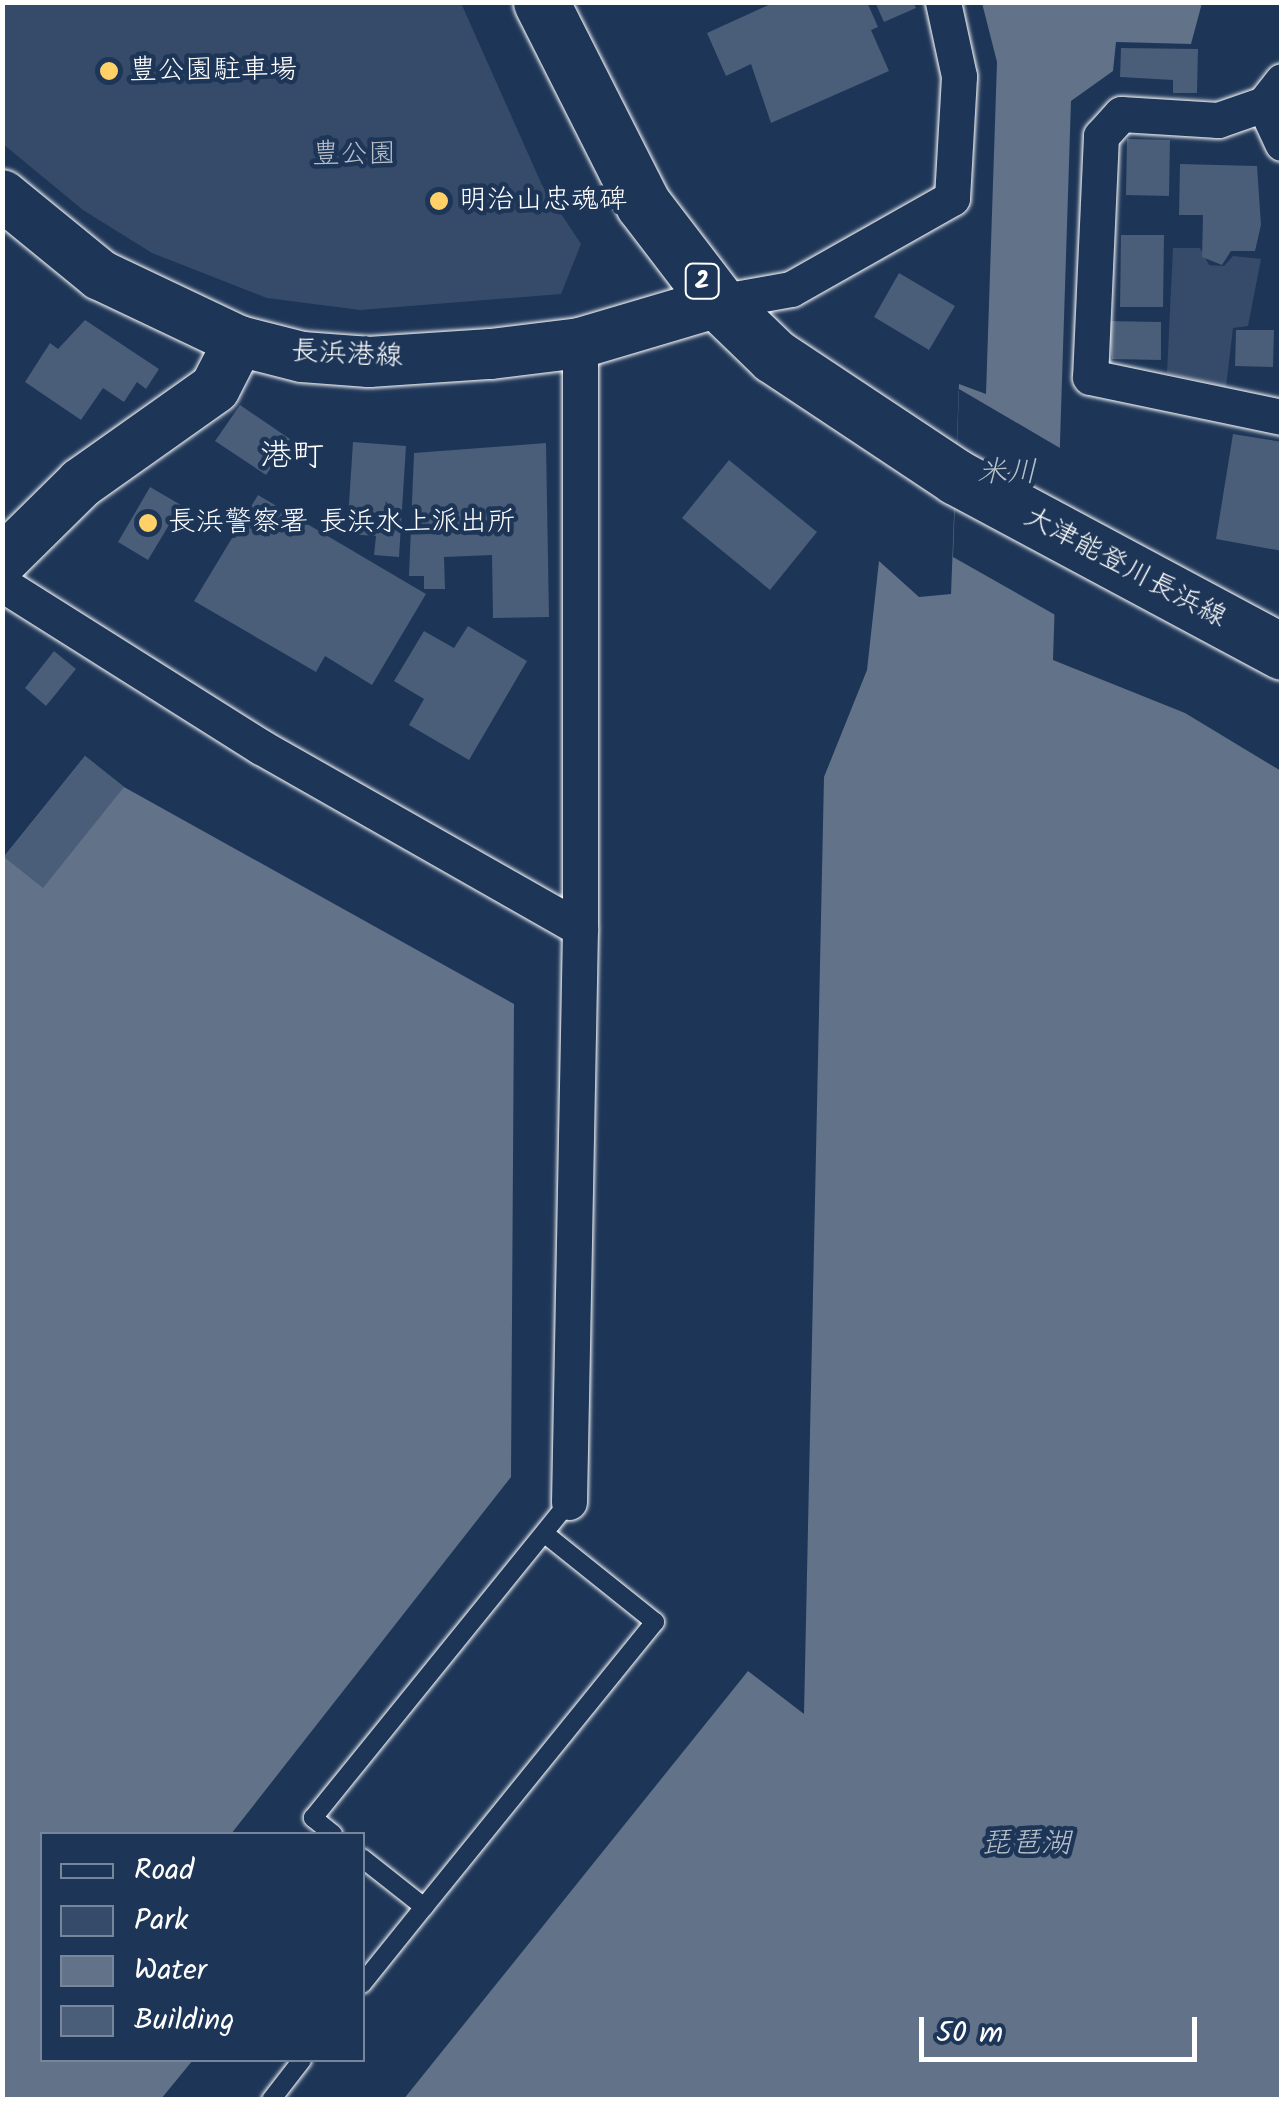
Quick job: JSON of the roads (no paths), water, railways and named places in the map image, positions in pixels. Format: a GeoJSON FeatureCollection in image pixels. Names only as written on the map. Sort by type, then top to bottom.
{"type":"FeatureCollection","features":[{"type":"Feature","properties":{"kind":"main road","name":"大津能登川長浜線"},"geometry":{"type":"LineString","coordinates":[[542,2],[643,204],[718,302],[774,356],[956,477],[1074,544],[1282,652]]}},
{"type":"Feature","properties":{"kind":"main road","name":"長浜港線"},"geometry":{"type":"LineString","coordinates":[[2,196],[100,275],[239,341],[302,357],[368,362],[580,342],[718,302]]}},
{"type":"Feature","properties":{"kind":"main road"},"geometry":{"type":"LineString","coordinates":[[2,561],[81,482],[214,388],[239,341]]}},
{"type":"Feature","properties":{"kind":"street"},"geometry":{"type":"LineString","coordinates":[[718,302],[791,289],[952,198],[958,76],[943,2]]}},
{"type":"Feature","properties":{"kind":"street"},"geometry":{"type":"LineString","coordinates":[[1282,142],[1273,92],[1218,120],[1121,114],[1101,136],[1090,377],[1282,416]]}},
{"type":"Feature","properties":{"kind":"street"},"geometry":{"type":"LineString","coordinates":[[569,1502],[580,928],[580,342]]}},
{"type":"Feature","properties":{"kind":"street"},"geometry":{"type":"LineString","coordinates":[[2,584],[260,747],[580,928]]}},
{"type":"Feature","properties":{"kind":"lane"},"geometry":{"type":"LineString","coordinates":[[330,1832],[313,1818],[569,1502]]}},
{"type":"Feature","properties":{"kind":"lane"},"geometry":{"type":"LineString","coordinates":[[365,1980],[655,1622],[544,1533]]}},
{"type":"Feature","properties":{"kind":"lane"},"geometry":{"type":"LineString","coordinates":[[365,1860],[424,1907]]}},
{"type":"Feature","properties":{"kind":"lane"},"geometry":{"type":"LineString","coordinates":[[270,2100],[300,2062]]}},
{"type":"Feature","properties":{"kind":"water","name":"琵琶湖"},"geometry":{"type":"Polygon","coordinates":[[[982,3],[1202,3],[1191,44],[1116,42],[1113,71],[1071,101],[1053,660],[1185,713],[1281,771],[1281,2099],[403,2100],[748,1671],[804,1714],[824,777],[867,670],[879,561],[919,597],[951,594],[959,384],[986,394],[997,62],[982,3]]]}},
{"type":"Feature","properties":{"kind":"water"},"geometry":{"type":"Polygon","coordinates":[[[85,756],[124,787],[514,1004],[511,1477],[233,1832],[40,1832],[40,2062],[191,2062],[161,2099],[3,2099],[2,859],[85,756]]]}},
{"type":"Feature","properties":{"kind":"place","name":"豊公園駐車場"},"geometry":{"type":"Point","coordinates":[109,71]}},
{"type":"Feature","properties":{"kind":"place","name":"明治山忠魂碑"},"geometry":{"type":"Point","coordinates":[439,201]}},
{"type":"Feature","properties":{"kind":"place","name":"長浜警察署 長浜水上派出所"},"geometry":{"type":"Point","coordinates":[148,523]}},
{"type":"Feature","properties":{"kind":"district","name":"港町"},"geometry":{"type":"Point","coordinates":[292,457]}},
{"type":"Feature","properties":{"kind":"park label","name":"豊公園"},"geometry":{"type":"Point","coordinates":[354,155]}},
{"type":"Feature","properties":{"kind":"water label","name":"米川"},"geometry":{"type":"Point","coordinates":[1007,473]}}]}
